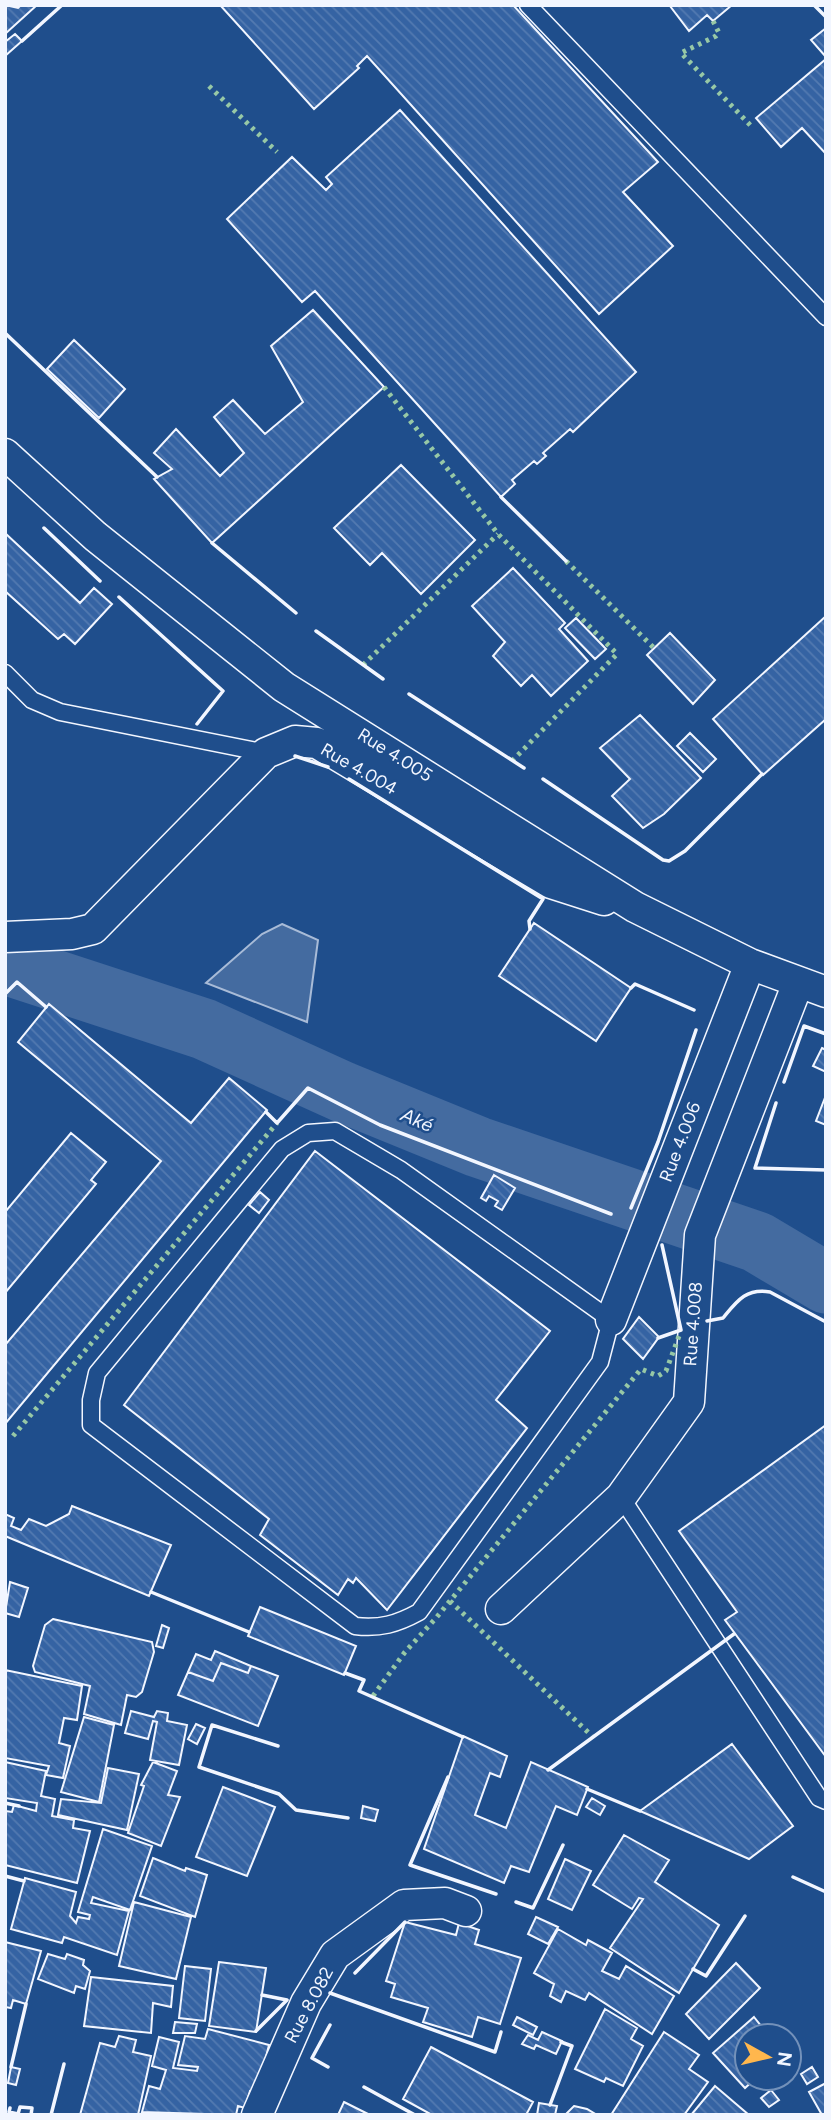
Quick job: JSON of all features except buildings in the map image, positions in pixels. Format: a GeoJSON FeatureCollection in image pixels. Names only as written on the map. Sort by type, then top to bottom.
{"type":"FeatureCollection","features":[{"type":"Feature","properties":{"kind":"street","name":"Rue 4.005"},"geometry":{"type":"LineString","coordinates":[[5,454],[95,536],[284,687],[635,907],[750,964],[826,992]]}},
{"type":"Feature","properties":{"kind":"street","name":"Rue 4.004"},"geometry":{"type":"LineString","coordinates":[[5,937],[72,934],[93,929],[267,753],[295,741],[317,743],[551,883],[601,900],[635,907]]}},
{"type":"Feature","properties":{"kind":"street","name":"Rue 4.006"},"geometry":{"type":"LineString","coordinates":[[611,1320],[750,964]]}},
{"type":"Feature","properties":{"kind":"street","name":"Rue 4.008"},"geometry":{"type":"LineString","coordinates":[[501,1609],[621,1497],[688,1402],[700,1235],[798,983]]}},
{"type":"Feature","properties":{"kind":"street","name":"Rue 8.082"},"geometry":{"type":"LineString","coordinates":[[257,2115],[306,2003],[335,1955],[404,1905],[445,1903],[466,1911]]}},
{"type":"Feature","properties":{"kind":"lane"},"geometry":{"type":"LineString","coordinates":[[528,5],[826,317]]}},
{"type":"Feature","properties":{"kind":"lane"},"geometry":{"type":"LineString","coordinates":[[5,673],[33,700],[60,712],[267,753]]}},
{"type":"Feature","properties":{"kind":"lane"},"geometry":{"type":"LineString","coordinates":[[335,1132],[401,1170],[611,1320],[600,1362],[419,1612],[386,1626],[355,1626],[91,1425],[91,1400],[97,1373],[282,1149],[308,1133],[335,1132]]}},
{"type":"Feature","properties":{"kind":"lane"},"geometry":{"type":"LineString","coordinates":[[621,1497],[819,1798],[826,1801]]}},
{"type":"Feature","properties":{"kind":"water"},"geometry":{"type":"Polygon","coordinates":[[[282,924],[318,940],[307,1022],[206,983],[262,934],[282,924]]]}},
{"type":"Feature","properties":{"kind":"waterway","name":"Aké"},"geometry":{"type":"LineString","coordinates":[[5,964],[204,1029],[343,1092],[478,1147],[757,1242],[826,1283]]}},
{"type":"Feature","properties":{"kind":"hedge"},"geometry":{"type":"LineString","coordinates":[[713,21],[719,33],[681,53],[752,127]]}},
{"type":"Feature","properties":{"kind":"hedge"},"geometry":{"type":"LineString","coordinates":[[209,86],[277,152]]}},
{"type":"Feature","properties":{"kind":"hedge"},"geometry":{"type":"LineString","coordinates":[[384,387],[498,534],[617,654],[512,761]]}},
{"type":"Feature","properties":{"kind":"hedge"},"geometry":{"type":"LineString","coordinates":[[363,665],[498,534]]}},
{"type":"Feature","properties":{"kind":"hedge"},"geometry":{"type":"LineString","coordinates":[[566,561],[654,648]]}},
{"type":"Feature","properties":{"kind":"hedge"},"geometry":{"type":"LineString","coordinates":[[13,1436],[277,1123]]}},
{"type":"Feature","properties":{"kind":"hedge"},"geometry":{"type":"LineString","coordinates":[[373,1696],[405,1652],[641,1369],[658,1376],[666,1371],[679,1336]]}},
{"type":"Feature","properties":{"kind":"hedge"},"geometry":{"type":"LineString","coordinates":[[450,1601],[592,1736]]}},
{"type":"Feature","properties":{"kind":"wall"},"geometry":{"type":"LineString","coordinates":[[22,41],[62,5]]}},
{"type":"Feature","properties":{"kind":"wall"},"geometry":{"type":"LineString","coordinates":[[814,5],[826,17]]}},
{"type":"Feature","properties":{"kind":"wall"},"geometry":{"type":"LineString","coordinates":[[5,333],[157,477]]}},
{"type":"Feature","properties":{"kind":"wall"},"geometry":{"type":"LineString","coordinates":[[501,497],[566,561]]}},
{"type":"Feature","properties":{"kind":"wall"},"geometry":{"type":"LineString","coordinates":[[44,528],[100,581]]}},
{"type":"Feature","properties":{"kind":"wall"},"geometry":{"type":"LineString","coordinates":[[212,543],[296,613]]}},
{"type":"Feature","properties":{"kind":"wall"},"geometry":{"type":"LineString","coordinates":[[119,597],[223,691],[197,724]]}},
{"type":"Feature","properties":{"kind":"wall"},"geometry":{"type":"LineString","coordinates":[[316,631],[383,679]]}},
{"type":"Feature","properties":{"kind":"wall"},"geometry":{"type":"LineString","coordinates":[[409,694],[524,768]]}},
{"type":"Feature","properties":{"kind":"wall"},"geometry":{"type":"LineString","coordinates":[[295,756],[328,767]]}},
{"type":"Feature","properties":{"kind":"wall"},"geometry":{"type":"LineString","coordinates":[[543,779],[663,860],[669,861],[685,851],[762,774]]}},
{"type":"Feature","properties":{"kind":"wall"},"geometry":{"type":"LineString","coordinates":[[349,779],[543,899],[529,921],[530,929]]}},
{"type":"Feature","properties":{"kind":"wall"},"geometry":{"type":"LineString","coordinates":[[5,994],[17,982],[46,1007]]}},
{"type":"Feature","properties":{"kind":"wall"},"geometry":{"type":"LineString","coordinates":[[631,988],[635,984],[694,1010]]}},
{"type":"Feature","properties":{"kind":"wall"},"geometry":{"type":"LineString","coordinates":[[784,1082],[804,1026],[826,1034]]}},
{"type":"Feature","properties":{"kind":"wall"},"geometry":{"type":"LineString","coordinates":[[631,1208],[658,1142],[696,1030]]}},
{"type":"Feature","properties":{"kind":"wall"},"geometry":{"type":"LineString","coordinates":[[266,1112],[277,1123],[308,1088],[380,1125],[611,1214]]}},
{"type":"Feature","properties":{"kind":"wall"},"geometry":{"type":"LineString","coordinates":[[776,1103],[755,1168],[826,1170]]}},
{"type":"Feature","properties":{"kind":"wall"},"geometry":{"type":"LineString","coordinates":[[658,1338],[681,1330],[662,1245]]}},
{"type":"Feature","properties":{"kind":"wall"},"geometry":{"type":"LineString","coordinates":[[707,1321],[723,1318],[743,1297],[762,1291],[770,1292],[826,1322]]}},
{"type":"Feature","properties":{"kind":"wall"},"geometry":{"type":"LineString","coordinates":[[151,1592],[249,1632]]}},
{"type":"Feature","properties":{"kind":"wall"},"geometry":{"type":"LineString","coordinates":[[548,1770],[734,1634]]}},
{"type":"Feature","properties":{"kind":"wall"},"geometry":{"type":"LineString","coordinates":[[345,1673],[364,1680],[359,1691],[463,1737]]}},
{"type":"Feature","properties":{"kind":"wall"},"geometry":{"type":"LineString","coordinates":[[278,1746],[212,1725],[199,1767],[279,1794],[296,1810],[348,1818]]}},
{"type":"Feature","properties":{"kind":"wall"},"geometry":{"type":"LineString","coordinates":[[448,1777],[410,1865],[496,1894]]}},
{"type":"Feature","properties":{"kind":"wall"},"geometry":{"type":"LineString","coordinates":[[587,1789],[640,1811]]}},
{"type":"Feature","properties":{"kind":"wall"},"geometry":{"type":"LineString","coordinates":[[5,1803],[19,1806]]}},
{"type":"Feature","properties":{"kind":"wall"},"geometry":{"type":"LineString","coordinates":[[516,1902],[533,1908],[563,1845]]}},
{"type":"Feature","properties":{"kind":"wall"},"geometry":{"type":"LineString","coordinates":[[5,1876],[24,1881]]}},
{"type":"Feature","properties":{"kind":"wall"},"geometry":{"type":"LineString","coordinates":[[793,1877],[826,1892]]}},
{"type":"Feature","properties":{"kind":"wall"},"geometry":{"type":"LineString","coordinates":[[693,1969],[706,1976],[745,1916]]}},
{"type":"Feature","properties":{"kind":"wall"},"geometry":{"type":"LineString","coordinates":[[355,1973],[405,1922]]}},
{"type":"Feature","properties":{"kind":"wall"},"geometry":{"type":"LineString","coordinates":[[330,1993],[495,2052],[501,2032]]}},
{"type":"Feature","properties":{"kind":"wall"},"geometry":{"type":"LineString","coordinates":[[256,2031],[287,2000],[262,1995]]}},
{"type":"Feature","properties":{"kind":"wall"},"geometry":{"type":"LineString","coordinates":[[11,2067],[26,2004]]}},
{"type":"Feature","properties":{"kind":"wall"},"geometry":{"type":"LineString","coordinates":[[328,2067],[312,2058],[330,2025]]}},
{"type":"Feature","properties":{"kind":"wall"},"geometry":{"type":"LineString","coordinates":[[550,2105],[572,2046],[561,2042]]}},
{"type":"Feature","properties":{"kind":"wall"},"geometry":{"type":"LineString","coordinates":[[51,2115],[64,2064]]}},
{"type":"Feature","properties":{"kind":"wall"},"geometry":{"type":"LineString","coordinates":[[364,2087],[415,2115]]}},
{"type":"Feature","properties":{"kind":"wall"},"geometry":{"type":"LineString","coordinates":[[10,2108],[9,2112],[18,2114],[20,2107],[32,2108],[31,2115]]}}]}
